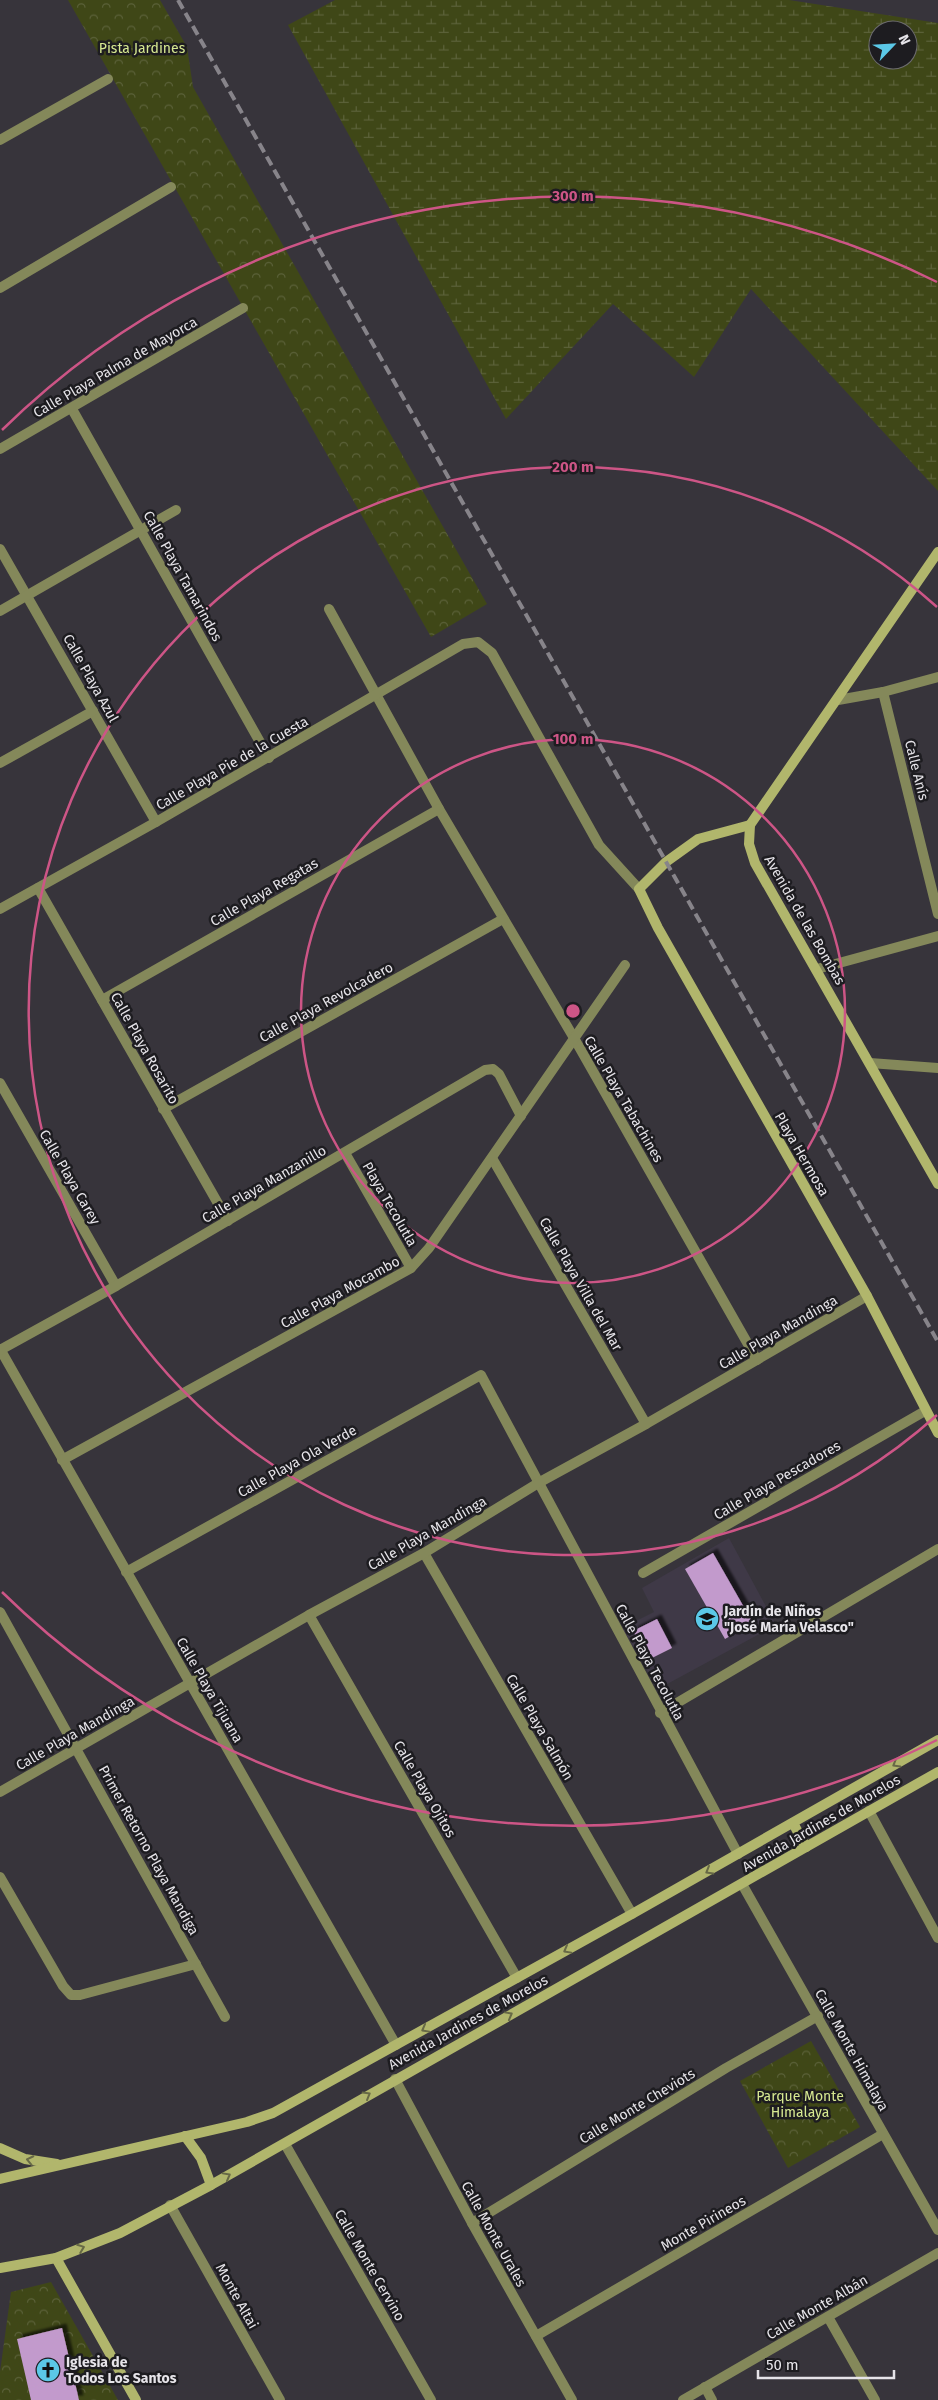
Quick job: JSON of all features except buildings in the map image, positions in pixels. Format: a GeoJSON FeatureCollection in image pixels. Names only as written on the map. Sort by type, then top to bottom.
{"type":"FeatureCollection","features":[{"type":"Feature","properties":{"kind":"main road"},"geometry":{"type":"LineString","coordinates":[[639,889],[666,862],[698,839],[750,824],[838,700],[938,552]]}},
{"type":"Feature","properties":{"kind":"main road","name":"Avenida de las Bombas"},"geometry":{"type":"LineString","coordinates":[[750,824],[749,844],[755,863],[938,1184]]}},
{"type":"Feature","properties":{"kind":"main road","name":"Playa Hermosa"},"geometry":{"type":"LineString","coordinates":[[639,889],[658,928],[867,1296],[938,1433]]}},
{"type":"Feature","properties":{"kind":"main road","name":"Avenida Jardines de Morelos"},"geometry":{"type":"LineString","coordinates":[[0,2179],[185,2136],[273,2113],[632,1914],[938,1740]]}},
{"type":"Feature","properties":{"kind":"main road","name":"Avenida Jardines de Morelos"},"geometry":{"type":"LineString","coordinates":[[0,2268],[56,2258],[120,2233],[285,2144],[395,2079],[938,1772]]}},
{"type":"Feature","properties":{"kind":"main road"},"geometry":{"type":"LineString","coordinates":[[793,1823],[806,1847]]}},
{"type":"Feature","properties":{"kind":"main road"},"geometry":{"type":"LineString","coordinates":[[185,2136],[201,2158],[210,2185]]}},
{"type":"Feature","properties":{"kind":"main road"},"geometry":{"type":"LineString","coordinates":[[0,2148],[25,2159],[63,2165]]}},
{"type":"Feature","properties":{"kind":"main road"},"geometry":{"type":"LineString","coordinates":[[56,2258],[136,2400]]}},
{"type":"Feature","properties":{"kind":"street"},"geometry":{"type":"LineString","coordinates":[[0,140],[108,79]]}},
{"type":"Feature","properties":{"kind":"street"},"geometry":{"type":"LineString","coordinates":[[0,288],[171,187]]}},
{"type":"Feature","properties":{"kind":"street","name":"Calle Playa Palma de Mayorca"},"geometry":{"type":"LineString","coordinates":[[0,449],[72,409],[243,308]]}},
{"type":"Feature","properties":{"kind":"street","name":"Calle Playa Tamarindos"},"geometry":{"type":"LineString","coordinates":[[72,409],[269,758]]}},
{"type":"Feature","properties":{"kind":"street"},"geometry":{"type":"LineString","coordinates":[[0,611],[176,510]]}},
{"type":"Feature","properties":{"kind":"street","name":"Calle Playa Azul"},"geometry":{"type":"LineString","coordinates":[[0,549],[156,822]]}},
{"type":"Feature","properties":{"kind":"street","name":"Calle Playa Tabachines"},"geometry":{"type":"LineString","coordinates":[[329,609],[438,808],[574,1038],[757,1360]]}},
{"type":"Feature","properties":{"kind":"street","name":"Calle Playa Pie de la Cuesta"},"geometry":{"type":"LineString","coordinates":[[0,909],[269,758],[463,644],[478,642]]}},
{"type":"Feature","properties":{"kind":"street","name":"Playa Hermosa"},"geometry":{"type":"LineString","coordinates":[[478,642],[492,653],[599,845],[639,889]]}},
{"type":"Feature","properties":{"kind":"street"},"geometry":{"type":"LineString","coordinates":[[838,700],[883,692],[938,677]]}},
{"type":"Feature","properties":{"kind":"street","name":"Calle Anís"},"geometry":{"type":"LineString","coordinates":[[883,692],[938,914]]}},
{"type":"Feature","properties":{"kind":"street"},"geometry":{"type":"LineString","coordinates":[[0,763],[93,711]]}},
{"type":"Feature","properties":{"kind":"street","name":"Calle Playa Regatas"},"geometry":{"type":"LineString","coordinates":[[102,1000],[438,808]]}},
{"type":"Feature","properties":{"kind":"street","name":"Calle Playa Rosarito"},"geometry":{"type":"LineString","coordinates":[[38,888],[162,1109],[228,1220]]}},
{"type":"Feature","properties":{"kind":"street","name":"Calle Playa Revolcadero"},"geometry":{"type":"LineString","coordinates":[[162,1109],[503,919]]}},
{"type":"Feature","properties":{"kind":"street"},"geometry":{"type":"LineString","coordinates":[[817,969],[938,936]]}},
{"type":"Feature","properties":{"kind":"street","name":"Calle Playa Mocambo"},"geometry":{"type":"LineString","coordinates":[[62,1460],[411,1268],[429,1248],[624,965]]}},
{"type":"Feature","properties":{"kind":"street"},"geometry":{"type":"LineString","coordinates":[[870,1063],[938,1068]]}},
{"type":"Feature","properties":{"kind":"street","name":"Calle Playa Manzanillo"},"geometry":{"type":"LineString","coordinates":[[0,1349],[116,1286],[486,1070],[493,1069],[499,1074],[521,1116]]}},
{"type":"Feature","properties":{"kind":"street","name":"Calle Playa Carey"},"geometry":{"type":"LineString","coordinates":[[0,1083],[116,1286]]}},
{"type":"Feature","properties":{"kind":"street","name":"Playa Tecolutla"},"geometry":{"type":"LineString","coordinates":[[345,1153],[411,1268]]}},
{"type":"Feature","properties":{"kind":"street","name":"Calle Playa Villa del Mar"},"geometry":{"type":"LineString","coordinates":[[492,1158],[646,1424]]}},
{"type":"Feature","properties":{"kind":"street","name":"Calle Playa Mandinga"},"geometry":{"type":"LineString","coordinates":[[0,1792],[309,1615],[424,1553],[540,1482],[646,1424],[867,1296]]}},
{"type":"Feature","properties":{"kind":"street","name":"Calle Playa Tijuana"},"geometry":{"type":"LineString","coordinates":[[0,1349],[396,2045]]}},
{"type":"Feature","properties":{"kind":"street","name":"Calle Playa Ola Verde"},"geometry":{"type":"LineString","coordinates":[[126,1572],[481,1375],[540,1482]]}},
{"type":"Feature","properties":{"kind":"street","name":"Calle Playa Pescadores"},"geometry":{"type":"LineString","coordinates":[[643,1574],[925,1411]]}},
{"type":"Feature","properties":{"kind":"street","name":"Calle Playa Tecolutla"},"geometry":{"type":"LineString","coordinates":[[540,1482],[660,1713],[738,1854]]}},
{"type":"Feature","properties":{"kind":"street"},"geometry":{"type":"LineString","coordinates":[[660,1713],[938,1549]]}},
{"type":"Feature","properties":{"kind":"street","name":"Calle Playa Salmón"},"geometry":{"type":"LineString","coordinates":[[424,1553],[632,1914]]}},
{"type":"Feature","properties":{"kind":"street","name":"Primer Retorno Playa Mandiga"},"geometry":{"type":"LineString","coordinates":[[0,1612],[78,1748],[225,2017]]}},
{"type":"Feature","properties":{"kind":"street","name":"Calle Playa Ojitos"},"geometry":{"type":"LineString","coordinates":[[309,1615],[517,1978]]}},
{"type":"Feature","properties":{"kind":"street"},"geometry":{"type":"LineString","coordinates":[[869,1811],[938,1938]]}},
{"type":"Feature","properties":{"kind":"street"},"geometry":{"type":"LineString","coordinates":[[0,1878],[63,1986],[71,1995],[80,1995],[196,1964]]}},
{"type":"Feature","properties":{"kind":"street","name":"Calle Monte Himalaya"},"geometry":{"type":"LineString","coordinates":[[742,1884],[938,2230]]}},
{"type":"Feature","properties":{"kind":"street","name":"Calle Monte Cheviots"},"geometry":{"type":"LineString","coordinates":[[472,2223],[726,2068],[818,2016]]}},
{"type":"Feature","properties":{"kind":"street","name":"Calle Monte Urales"},"geometry":{"type":"LineString","coordinates":[[395,2079],[472,2223],[572,2400]]}},
{"type":"Feature","properties":{"kind":"street","name":"Monte Pirineos"},"geometry":{"type":"LineString","coordinates":[[536,2336],[883,2134]]}},
{"type":"Feature","properties":{"kind":"street","name":"Calle Monte Cervino"},"geometry":{"type":"LineString","coordinates":[[285,2144],[431,2400]]}},
{"type":"Feature","properties":{"kind":"street","name":"Monte Altai"},"geometry":{"type":"LineString","coordinates":[[170,2205],[280,2400]]}},
{"type":"Feature","properties":{"kind":"street","name":"Calle Monte Albán"},"geometry":{"type":"LineString","coordinates":[[683,2400],[938,2253]]}},
{"type":"Feature","properties":{"kind":"street"},"geometry":{"type":"LineString","coordinates":[[828,2317],[875,2400]]}},
{"type":"Feature","properties":{"kind":"street"},"geometry":{"type":"LineString","coordinates":[[705,2387],[712,2400]]}},
{"type":"Feature","properties":{"kind":"shaded area","name":"Jardín de Niños \"José María Velasco\""},"geometry":{"type":"Polygon","coordinates":[[[729,1538],[776,1625],[658,1689],[622,1628],[654,1612],[642,1588],[729,1538]]]}},
{"type":"Feature","properties":{"kind":"green space","name":"Pista Jardines"},"geometry":{"type":"Polygon","coordinates":[[[68,0],[160,0],[187,47],[193,87],[487,604],[431,637],[68,0]]]}},
{"type":"Feature","properties":{"kind":"green space"},"geometry":{"type":"Polygon","coordinates":[[[335,0],[789,0],[938,23],[938,491],[751,289],[694,377],[613,304],[506,419],[288,25],[335,0]]]}},
{"type":"Feature","properties":{"kind":"green space","name":"Parque Monte Himalaya"},"geometry":{"type":"Polygon","coordinates":[[[811,2041],[860,2127],[788,2168],[740,2081],[811,2041]]]}},
{"type":"Feature","properties":{"kind":"green space"},"geometry":{"type":"Polygon","coordinates":[[[51,2282],[118,2400],[0,2400],[0,2372],[11,2292],[51,2282]]]}},
{"type":"Feature","properties":{"kind":"railway"},"geometry":{"type":"LineString","coordinates":[[178,0],[938,1342]]}},
{"type":"Feature","properties":{"kind":"place","name":"Jardín de Niños \"José María Velasco\""},"geometry":{"type":"Point","coordinates":[707,1619]}},
{"type":"Feature","properties":{"kind":"place","name":"Iglesia de Todos Los Santos"},"geometry":{"type":"Point","coordinates":[48,2370]}}]}
